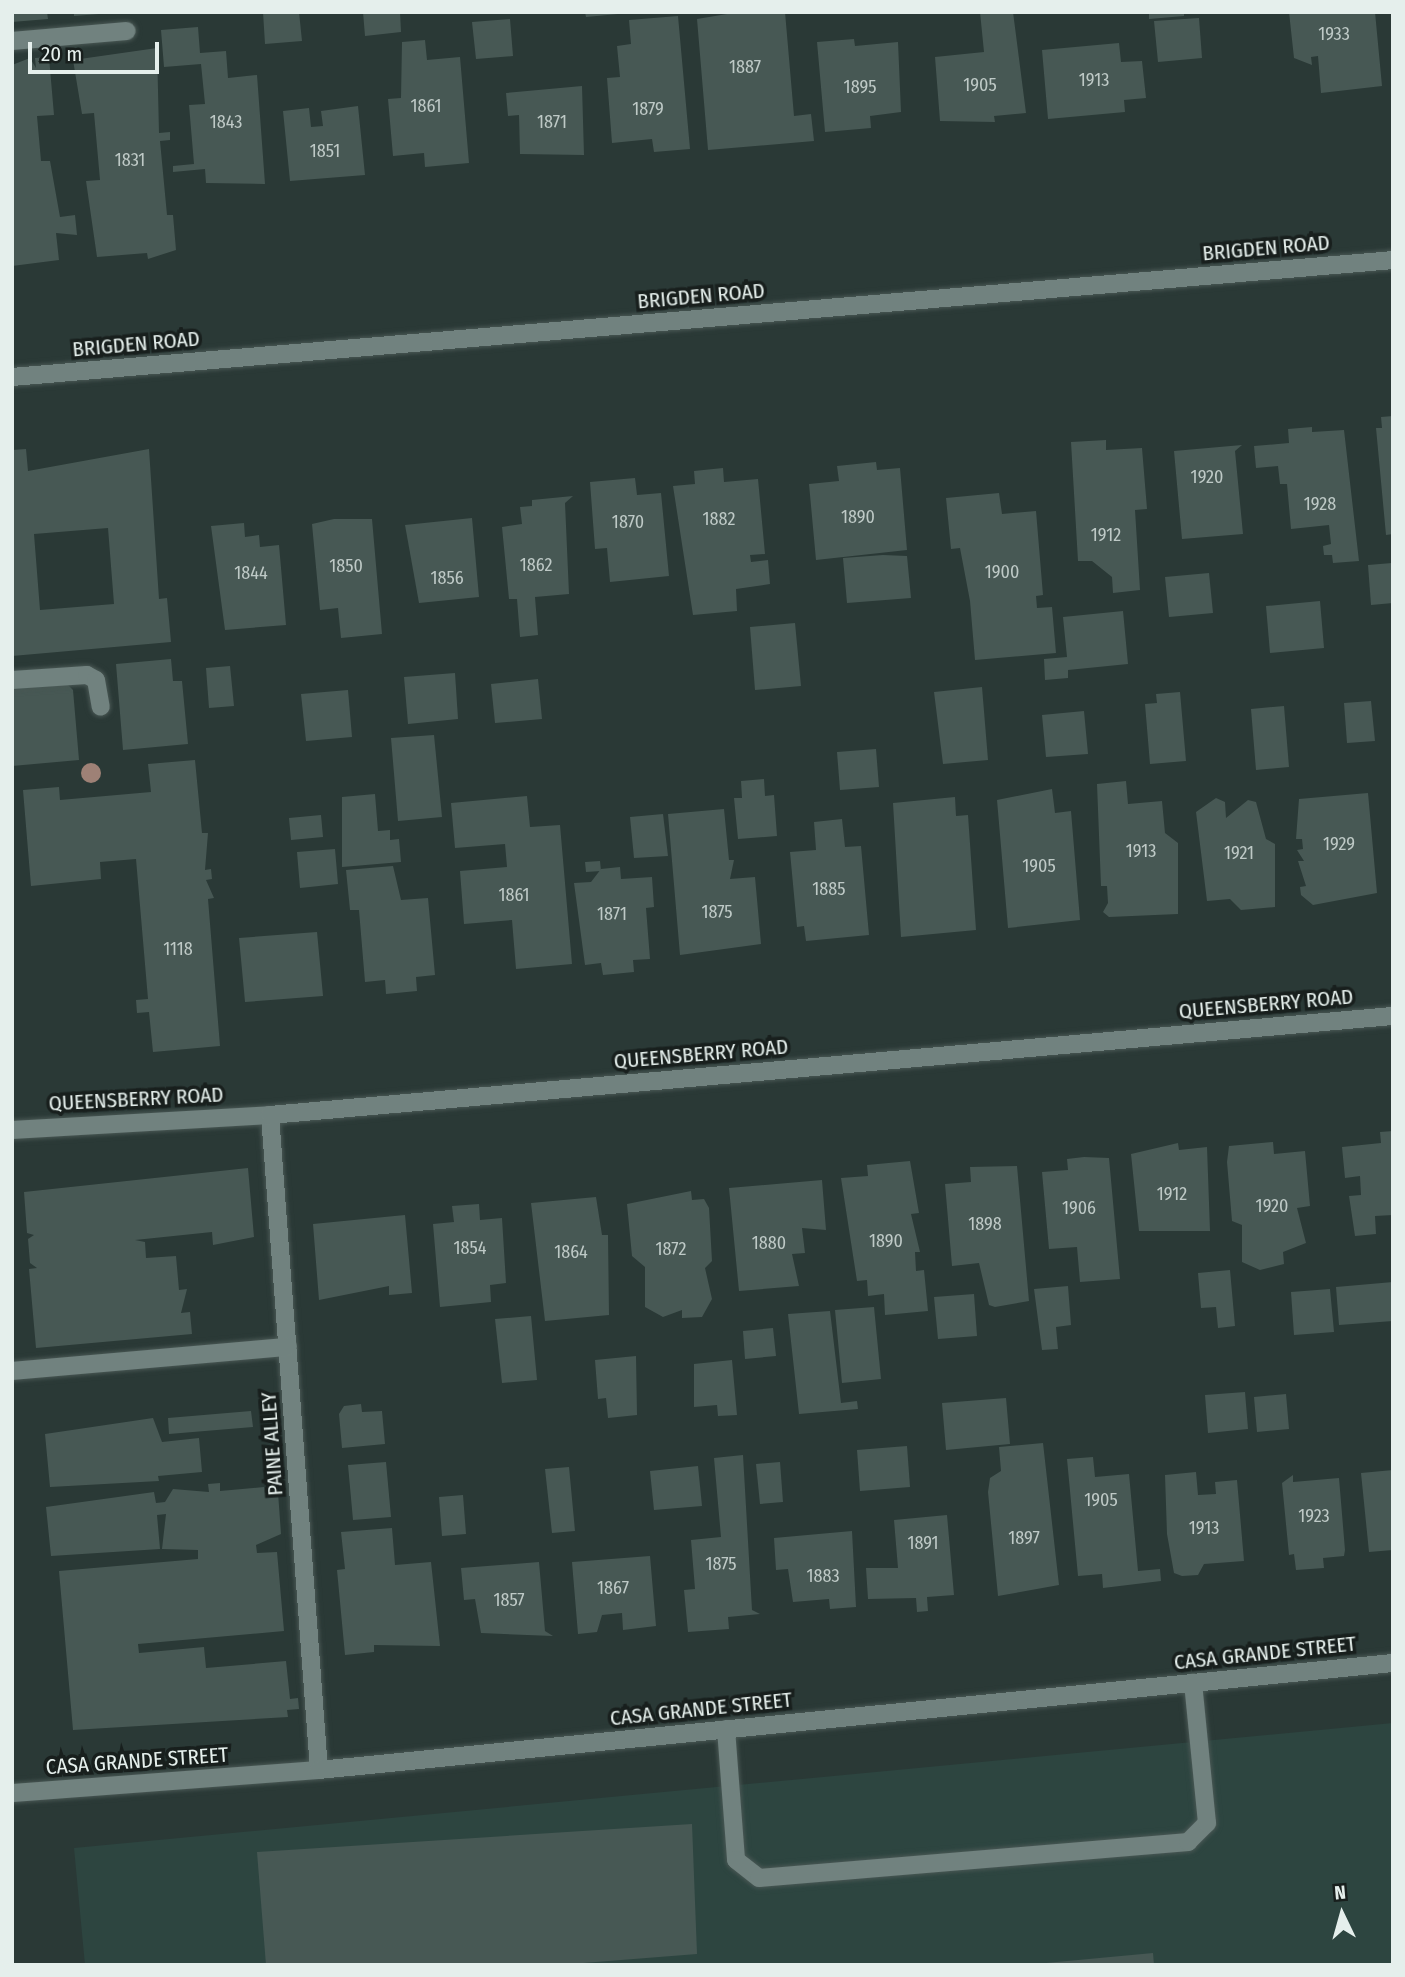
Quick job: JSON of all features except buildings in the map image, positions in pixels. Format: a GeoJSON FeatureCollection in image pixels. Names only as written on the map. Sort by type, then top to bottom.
{"type":"FeatureCollection","features":[{"type":"Feature","properties":{"kind":"street"},"geometry":{"type":"LineString","coordinates":[[12,41],[127,32]]}},
{"type":"Feature","properties":{"kind":"street","name":"BRIGDEN ROAD"},"geometry":{"type":"LineString","coordinates":[[12,377],[1393,260]]}},
{"type":"Feature","properties":{"kind":"street"},"geometry":{"type":"LineString","coordinates":[[12,680],[87,675],[96,680],[101,707]]}},
{"type":"Feature","properties":{"kind":"street","name":"QUEENSBERRY ROAD"},"geometry":{"type":"LineString","coordinates":[[12,1130],[270,1115],[1393,1016]]}},
{"type":"Feature","properties":{"kind":"street","name":"PAINE ALLEY"},"geometry":{"type":"LineString","coordinates":[[270,1115],[319,1770]]}},
{"type":"Feature","properties":{"kind":"street"},"geometry":{"type":"LineString","coordinates":[[12,1371],[288,1347]]}},
{"type":"Feature","properties":{"kind":"street","name":"CASA GRANDE STREET"},"geometry":{"type":"LineString","coordinates":[[12,1793],[319,1770],[1393,1663]]}},
{"type":"Feature","properties":{"kind":"street"},"geometry":{"type":"LineString","coordinates":[[726,1729],[736,1860],[760,1878],[1188,1842],[1207,1822],[1193,1683]]}},
{"type":"Feature","properties":{"kind":"shaded area"},"geometry":{"type":"Polygon","coordinates":[[[1393,1723],[1393,1965],[85,1965],[74,1848],[1393,1723]]]}}]}
